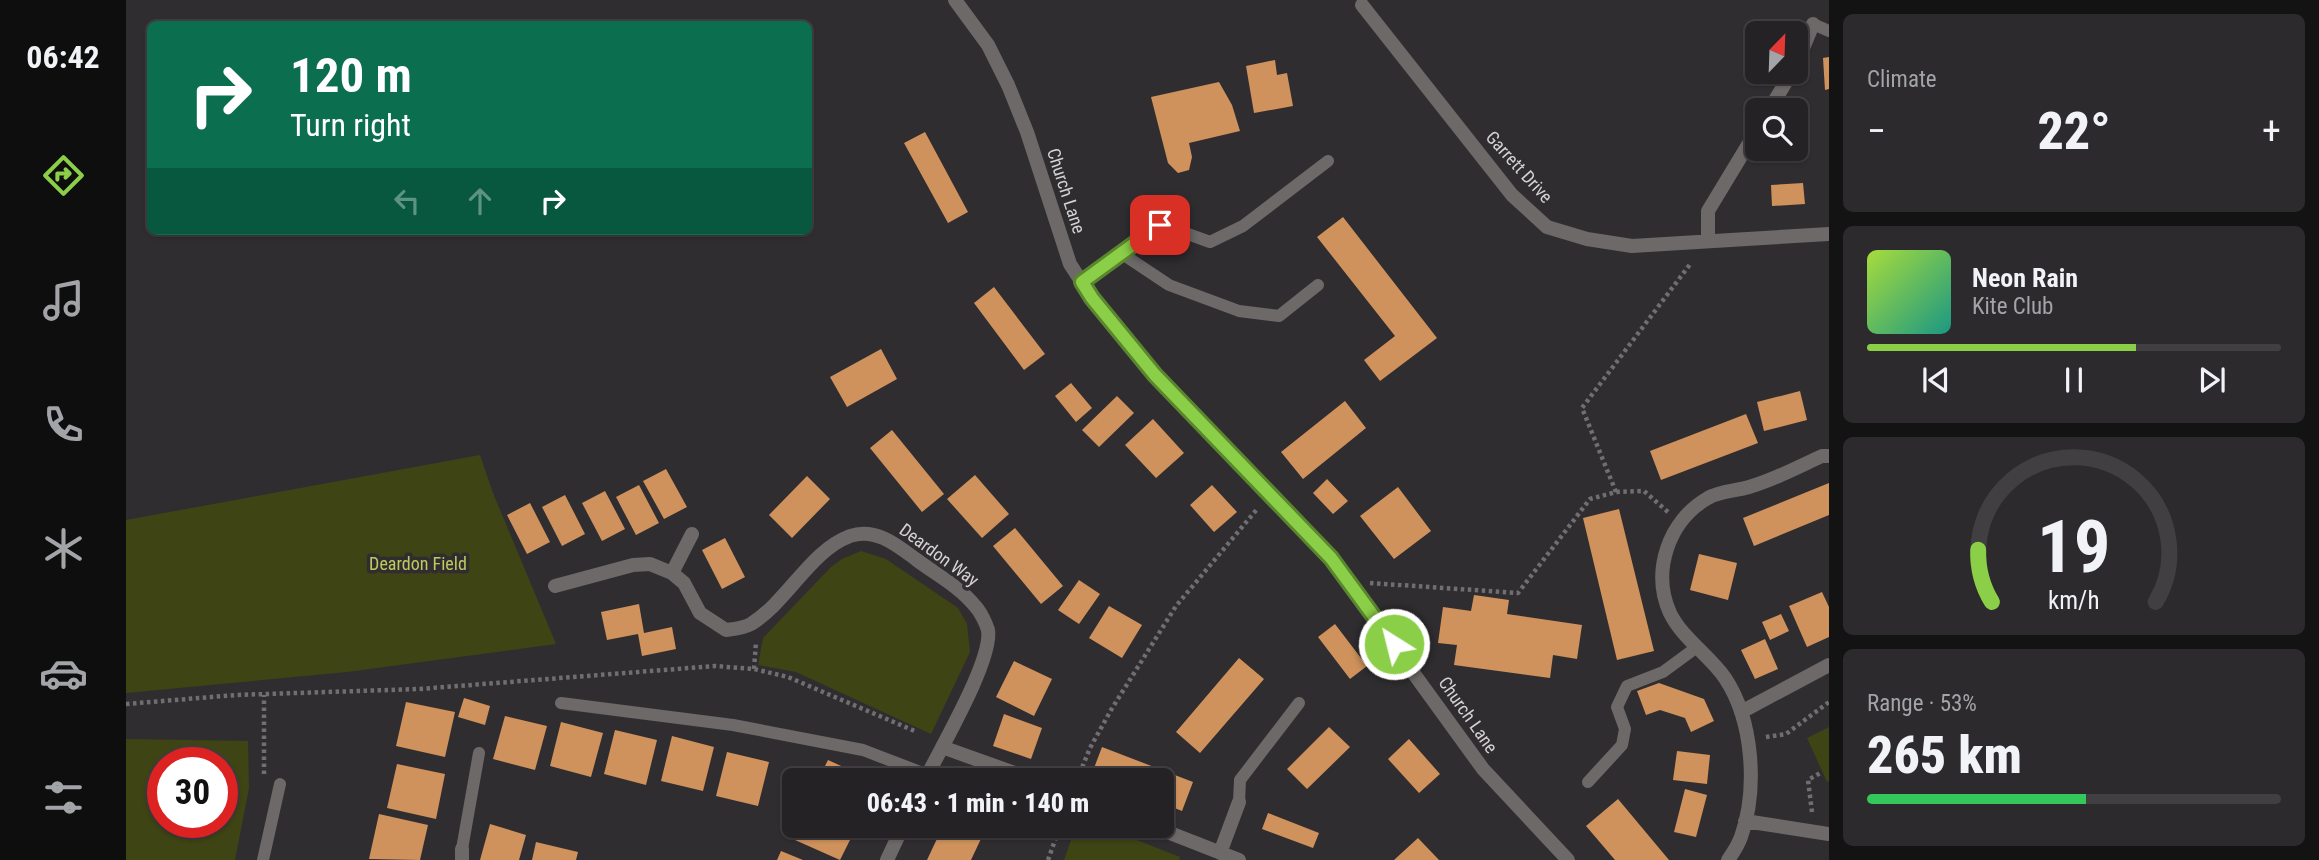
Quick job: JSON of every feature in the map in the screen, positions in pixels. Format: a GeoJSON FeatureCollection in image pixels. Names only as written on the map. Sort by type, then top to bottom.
{"type":"FeatureCollection","features":[{"type":"Feature","properties":{"kind":"street","name":"Church Lane"},"geometry":{"type":"LineString","coordinates":[[955,0],[988,45],[1008,85],[1027,132],[1070,264],[1092,298],[1155,375],[1331,558],[1483,769],[1568,860]]}},
{"type":"Feature","properties":{"kind":"street","name":"Garrett Drive"},"geometry":{"type":"LineString","coordinates":[[1362,5],[1512,195],[1547,227],[1587,239],[1632,246],[1829,233]]}},
{"type":"Feature","properties":{"kind":"street"},"geometry":{"type":"LineString","coordinates":[[1808,36],[1813,24]]}},
{"type":"Feature","properties":{"kind":"street"},"geometry":{"type":"LineString","coordinates":[[1708,240],[1708,211],[1745,150]]}},
{"type":"Feature","properties":{"kind":"street"},"geometry":{"type":"LineString","coordinates":[[1728,860],[1740,839],[1745,821],[1751,768],[1748,740],[1741,712],[1724,677],[1671,614],[1662,587],[1663,562],[1673,534],[1684,516],[1710,496],[1751,487],[1822,456],[1829,456]]}},
{"type":"Feature","properties":{"kind":"street"},"geometry":{"type":"LineString","coordinates":[[555,586],[633,565],[650,564],[672,573],[692,534]]}},
{"type":"Feature","properties":{"kind":"street","name":"Deardon Way"},"geometry":{"type":"LineString","coordinates":[[672,573],[684,583],[700,613],[726,630],[751,624],[801,578],[820,555],[836,543],[854,535],[873,535],[891,540],[964,593],[978,608],[988,629],[985,660],[931,768]]}},
{"type":"Feature","properties":{"kind":"street"},"geometry":{"type":"LineString","coordinates":[[1741,712],[1829,666]]}},
{"type":"Feature","properties":{"kind":"street"},"geometry":{"type":"LineString","coordinates":[[942,747],[1001,768]]}},
{"type":"Feature","properties":{"kind":"street"},"geometry":{"type":"LineString","coordinates":[[1220,853],[1239,802]]}},
{"type":"Feature","properties":{"kind":"street"},"geometry":{"type":"LineString","coordinates":[[1745,821],[1829,834]]}},
{"type":"Feature","properties":{"kind":"street"},"geometry":{"type":"LineString","coordinates":[[1174,835],[1238,860]]}},
{"type":"Feature","properties":{"kind":"street"},"geometry":{"type":"LineString","coordinates":[[887,860],[897,838]]}},
{"type":"Feature","properties":{"kind":"lane"},"geometry":{"type":"LineString","coordinates":[[1813,24],[1829,31]]}},
{"type":"Feature","properties":{"kind":"lane"},"geometry":{"type":"LineString","coordinates":[[1082,282],[1160,225],[1210,242],[1243,226],[1328,161]]}},
{"type":"Feature","properties":{"kind":"lane"},"geometry":{"type":"LineString","coordinates":[[1121,253],[1170,285],[1239,311],[1279,316],[1318,285]]}},
{"type":"Feature","properties":{"kind":"lane"},"geometry":{"type":"LineString","coordinates":[[1588,782],[1622,745],[1625,729],[1617,708],[1627,686],[1663,673],[1697,647]]}},
{"type":"Feature","properties":{"kind":"lane","name":"Deardon Way"},"geometry":{"type":"LineString","coordinates":[[561,703],[733,725],[863,750],[904,768]]}},
{"type":"Feature","properties":{"kind":"lane"},"geometry":{"type":"LineString","coordinates":[[1239,802],[1240,780],[1299,703]]}},
{"type":"Feature","properties":{"kind":"lane"},"geometry":{"type":"LineString","coordinates":[[462,854],[479,753]]}},
{"type":"Feature","properties":{"kind":"lane"},"geometry":{"type":"LineString","coordinates":[[263,860],[280,784]]}},
{"type":"Feature","properties":{"kind":"path"},"geometry":{"type":"LineString","coordinates":[[1616,492],[1582,408],[1708,240]]}},
{"type":"Feature","properties":{"kind":"path"},"geometry":{"type":"LineString","coordinates":[[1349,582],[1518,593],[1590,499],[1616,492],[1644,492],[1680,522]]}},
{"type":"Feature","properties":{"kind":"path"},"geometry":{"type":"LineString","coordinates":[[1082,768],[1111,710],[1176,606],[1270,495]]}},
{"type":"Feature","properties":{"kind":"path"},"geometry":{"type":"LineString","coordinates":[[126,704],[264,695],[264,775]]}},
{"type":"Feature","properties":{"kind":"path"},"geometry":{"type":"LineString","coordinates":[[1748,740],[1786,734],[1829,702]]}},
{"type":"Feature","properties":{"kind":"path"},"geometry":{"type":"LineString","coordinates":[[1809,831],[1813,814],[1808,780],[1822,772]]}},
{"type":"Feature","properties":{"kind":"path"},"geometry":{"type":"LineString","coordinates":[[1048,860],[1056,838]]}},
{"type":"Feature","properties":{"kind":"green space","name":"Deardon Field"},"geometry":{"type":"Polygon","coordinates":[[[480,455],[493,493],[556,644],[347,672],[126,693],[126,520],[480,455]]]}},
{"type":"Feature","properties":{"kind":"green space"},"geometry":{"type":"Polygon","coordinates":[[[861,551],[886,559],[958,608],[967,624],[970,652],[931,734],[796,672],[758,665],[763,638],[831,567],[861,551]]]}},
{"type":"Feature","properties":{"kind":"green space"},"geometry":{"type":"Polygon","coordinates":[[[1829,727],[1829,781],[1827,782],[1807,738],[1829,727]]]}},
{"type":"Feature","properties":{"kind":"green space"},"geometry":{"type":"Polygon","coordinates":[[[126,739],[248,741],[249,788],[235,860],[126,860],[126,739]]]}},
{"type":"Feature","properties":{"kind":"green space"},"geometry":{"type":"Polygon","coordinates":[[[1072,838],[1132,838],[1180,857],[1179,860],[1064,860],[1072,838]]]}},
{"type":"Feature","properties":{"kind":"building"},"geometry":{"type":"Polygon","coordinates":[[[1829,57],[1829,89],[1825,90],[1823,58],[1829,57]]]}},
{"type":"Feature","properties":{"kind":"building"},"geometry":{"type":"Polygon","coordinates":[[[1275,60],[1277,75],[1287,73],[1293,106],[1254,113],[1246,66],[1275,60]]]}},
{"type":"Feature","properties":{"kind":"building"},"geometry":{"type":"Polygon","coordinates":[[[1219,82],[1232,105],[1240,131],[1189,143],[1192,157],[1189,170],[1178,173],[1168,163],[1151,97],[1219,82]]]}},
{"type":"Feature","properties":{"kind":"building"},"geometry":{"type":"Polygon","coordinates":[[[925,132],[968,212],[948,223],[904,143],[925,132]]]}},
{"type":"Feature","properties":{"kind":"building"},"geometry":{"type":"Polygon","coordinates":[[[1803,183],[1805,204],[1772,206],[1771,185],[1803,183]]]}},
{"type":"Feature","properties":{"kind":"building"},"geometry":{"type":"Polygon","coordinates":[[[1343,217],[1437,338],[1380,381],[1364,360],[1395,336],[1317,237],[1343,217]]]}},
{"type":"Feature","properties":{"kind":"building"},"geometry":{"type":"Polygon","coordinates":[[[994,287],[1045,354],[1024,370],[974,303],[994,287]]]}},
{"type":"Feature","properties":{"kind":"building"},"geometry":{"type":"Polygon","coordinates":[[[881,349],[897,379],[847,407],[830,377],[881,349]]]}},
{"type":"Feature","properties":{"kind":"building"},"geometry":{"type":"Polygon","coordinates":[[[1071,383],[1092,408],[1076,422],[1055,396],[1071,383]]]}},
{"type":"Feature","properties":{"kind":"building"},"geometry":{"type":"Polygon","coordinates":[[[1800,391],[1807,420],[1764,431],[1757,402],[1800,391]]]}},
{"type":"Feature","properties":{"kind":"building"},"geometry":{"type":"Polygon","coordinates":[[[1117,396],[1134,413],[1099,447],[1082,430],[1117,396]]]}},
{"type":"Feature","properties":{"kind":"building"},"geometry":{"type":"Polygon","coordinates":[[[1345,401],[1366,428],[1303,479],[1281,452],[1345,401]]]}},
{"type":"Feature","properties":{"kind":"building"},"geometry":{"type":"Polygon","coordinates":[[[1746,414],[1758,443],[1661,480],[1650,451],[1746,414]]]}},
{"type":"Feature","properties":{"kind":"building"},"geometry":{"type":"Polygon","coordinates":[[[1153,419],[1184,453],[1156,478],[1125,445],[1153,419]]]}},
{"type":"Feature","properties":{"kind":"building"},"geometry":{"type":"Polygon","coordinates":[[[892,430],[944,494],[922,512],[870,448],[892,430]]]}},
{"type":"Feature","properties":{"kind":"building"},"geometry":{"type":"Polygon","coordinates":[[[666,469],[687,507],[664,519],[643,481],[666,469]]]}},
{"type":"Feature","properties":{"kind":"building"},"geometry":{"type":"Polygon","coordinates":[[[975,475],[1009,514],[982,538],[947,499],[975,475]]]}},
{"type":"Feature","properties":{"kind":"building"},"geometry":{"type":"Polygon","coordinates":[[[807,476],[830,499],[792,538],[769,515],[807,476]]]}},
{"type":"Feature","properties":{"kind":"building"},"geometry":{"type":"Polygon","coordinates":[[[1327,479],[1348,501],[1333,514],[1313,493],[1327,479]]]}},
{"type":"Feature","properties":{"kind":"building"},"geometry":{"type":"Polygon","coordinates":[[[1829,483],[1829,515],[1754,546],[1743,518],[1829,483]]]}},
{"type":"Feature","properties":{"kind":"building"},"geometry":{"type":"Polygon","coordinates":[[[639,485],[659,523],[636,535],[616,497],[639,485]]]}},
{"type":"Feature","properties":{"kind":"building"},"geometry":{"type":"Polygon","coordinates":[[[1212,485],[1237,512],[1214,532],[1190,505],[1212,485]]]}},
{"type":"Feature","properties":{"kind":"building"},"geometry":{"type":"Polygon","coordinates":[[[1398,487],[1431,531],[1394,559],[1360,516],[1398,487]]]}},
{"type":"Feature","properties":{"kind":"building"},"geometry":{"type":"Polygon","coordinates":[[[605,491],[625,529],[602,541],[582,503],[605,491]]]}},
{"type":"Feature","properties":{"kind":"building"},"geometry":{"type":"Polygon","coordinates":[[[565,495],[585,534],[562,546],[542,507],[565,495]]]}},
{"type":"Feature","properties":{"kind":"building"},"geometry":{"type":"Polygon","coordinates":[[[530,503],[550,542],[527,554],[507,515],[530,503]]]}},
{"type":"Feature","properties":{"kind":"building"},"geometry":{"type":"Polygon","coordinates":[[[1619,509],[1654,651],[1617,660],[1583,518],[1619,509]]]}},
{"type":"Feature","properties":{"kind":"building"},"geometry":{"type":"Polygon","coordinates":[[[1015,528],[1063,586],[1041,604],[993,546],[1015,528]]]}},
{"type":"Feature","properties":{"kind":"building"},"geometry":{"type":"Polygon","coordinates":[[[725,538],[745,577],[722,589],[702,550],[725,538]]]}},
{"type":"Feature","properties":{"kind":"building"},"geometry":{"type":"Polygon","coordinates":[[[1699,554],[1737,563],[1728,600],[1690,590],[1699,554]]]}},
{"type":"Feature","properties":{"kind":"building"},"geometry":{"type":"Polygon","coordinates":[[[1079,580],[1100,594],[1079,624],[1058,610],[1079,580]]]}},
{"type":"Feature","properties":{"kind":"building"},"geometry":{"type":"Polygon","coordinates":[[[1822,592],[1829,607],[1829,637],[1807,647],[1789,606],[1822,592]]]}},
{"type":"Feature","properties":{"kind":"building"},"geometry":{"type":"Polygon","coordinates":[[[1474,595],[1509,600],[1507,614],[1582,625],[1577,659],[1553,655],[1550,678],[1454,665],[1457,645],[1438,643],[1443,607],[1471,611],[1474,595]]]}},
{"type":"Feature","properties":{"kind":"building"},"geometry":{"type":"Polygon","coordinates":[[[639,604],[644,633],[672,627],[676,649],[642,656],[638,634],[607,640],[601,612],[639,604]]]}},
{"type":"Feature","properties":{"kind":"building"},"geometry":{"type":"Polygon","coordinates":[[[1109,606],[1142,625],[1122,658],[1089,638],[1109,606]]]}},
{"type":"Feature","properties":{"kind":"building"},"geometry":{"type":"Polygon","coordinates":[[[1781,614],[1789,631],[1770,640],[1762,622],[1781,614]]]}},
{"type":"Feature","properties":{"kind":"building"},"geometry":{"type":"Polygon","coordinates":[[[1335,624],[1367,666],[1350,679],[1318,637],[1335,624]]]}},
{"type":"Feature","properties":{"kind":"building"},"geometry":{"type":"Polygon","coordinates":[[[1765,639],[1778,669],[1755,679],[1741,650],[1765,639]]]}},
{"type":"Feature","properties":{"kind":"building"},"geometry":{"type":"Polygon","coordinates":[[[1239,658],[1264,679],[1200,753],[1176,732],[1239,658]]]}},
{"type":"Feature","properties":{"kind":"building"},"geometry":{"type":"Polygon","coordinates":[[[1014,661],[1052,679],[1034,716],[996,697],[1014,661]]]}},
{"type":"Feature","properties":{"kind":"building"},"geometry":{"type":"Polygon","coordinates":[[[1659,683],[1704,699],[1714,721],[1691,732],[1685,718],[1660,710],[1646,715],[1637,691],[1659,683]]]}},
{"type":"Feature","properties":{"kind":"building"},"geometry":{"type":"Polygon","coordinates":[[[464,698],[490,706],[485,725],[458,717],[464,698]]]}},
{"type":"Feature","properties":{"kind":"building"},"geometry":{"type":"Polygon","coordinates":[[[406,702],[455,712],[445,757],[396,746],[406,702]]]}},
{"type":"Feature","properties":{"kind":"building"},"geometry":{"type":"Polygon","coordinates":[[[1004,714],[1042,728],[1031,759],[993,746],[1004,714]]]}},
{"type":"Feature","properties":{"kind":"building"},"geometry":{"type":"Polygon","coordinates":[[[505,716],[547,726],[535,770],[493,759],[505,716]]]}},
{"type":"Feature","properties":{"kind":"building"},"geometry":{"type":"Polygon","coordinates":[[[561,722],[603,733],[591,777],[550,766],[561,722]]]}},
{"type":"Feature","properties":{"kind":"building"},"geometry":{"type":"Polygon","coordinates":[[[1329,727],[1350,747],[1307,789],[1287,769],[1329,727]]]}},
{"type":"Feature","properties":{"kind":"building"},"geometry":{"type":"Polygon","coordinates":[[[615,730],[657,740],[646,785],[604,774],[615,730]]]}},
{"type":"Feature","properties":{"kind":"building"},"geometry":{"type":"Polygon","coordinates":[[[672,736],[714,747],[703,791],[661,781],[672,736]]]}},
{"type":"Feature","properties":{"kind":"building"},"geometry":{"type":"Polygon","coordinates":[[[1409,739],[1440,774],[1419,793],[1388,759],[1409,739]]]}},
{"type":"Feature","properties":{"kind":"building"},"geometry":{"type":"Polygon","coordinates":[[[1102,747],[1157,768],[1094,768],[1102,747]]]}},
{"type":"Feature","properties":{"kind":"building"},"geometry":{"type":"Polygon","coordinates":[[[1677,751],[1710,755],[1707,784],[1673,780],[1677,751]]]}},
{"type":"Feature","properties":{"kind":"building"},"geometry":{"type":"Polygon","coordinates":[[[727,752],[769,762],[758,806],[716,796],[727,752]]]}},
{"type":"Feature","properties":{"kind":"building"},"geometry":{"type":"Polygon","coordinates":[[[828,760],[846,768],[824,768],[828,760]]]}},
{"type":"Feature","properties":{"kind":"building"},"geometry":{"type":"Polygon","coordinates":[[[397,764],[445,774],[436,819],[387,808],[397,764]]]}},
{"type":"Feature","properties":{"kind":"building"},"geometry":{"type":"Polygon","coordinates":[[[1174,775],[1193,782],[1182,811],[1174,808],[1174,775]]]}},
{"type":"Feature","properties":{"kind":"building"},"geometry":{"type":"Polygon","coordinates":[[[1685,789],[1707,795],[1696,837],[1674,832],[1685,789]]]}},
{"type":"Feature","properties":{"kind":"building"},"geometry":{"type":"Polygon","coordinates":[[[1618,799],[1669,860],[1615,860],[1586,826],[1618,799]]]}},
{"type":"Feature","properties":{"kind":"building"},"geometry":{"type":"Polygon","coordinates":[[[1268,813],[1319,833],[1313,848],[1262,829],[1268,813]]]}},
{"type":"Feature","properties":{"kind":"building"},"geometry":{"type":"Polygon","coordinates":[[[379,814],[428,825],[420,860],[369,859],[379,814]]]}},
{"type":"Feature","properties":{"kind":"building"},"geometry":{"type":"Polygon","coordinates":[[[490,824],[526,835],[519,860],[480,860],[490,824]]]}},
{"type":"Feature","properties":{"kind":"building"},"geometry":{"type":"Polygon","coordinates":[[[796,838],[851,838],[840,860],[795,840],[796,838]]]}},
{"type":"Feature","properties":{"kind":"building"},"geometry":{"type":"Polygon","coordinates":[[[937,838],[981,838],[971,860],[927,860],[937,838]]]}},
{"type":"Feature","properties":{"kind":"building"},"geometry":{"type":"Polygon","coordinates":[[[1418,838],[1439,860],[1394,860],[1418,838]]]}},
{"type":"Feature","properties":{"kind":"building"},"geometry":{"type":"Polygon","coordinates":[[[536,842],[578,852],[576,860],[532,860],[536,842]]]}},
{"type":"Feature","properties":{"kind":"building"},"geometry":{"type":"Polygon","coordinates":[[[781,851],[803,860],[777,860],[781,851]]]}},
{"type":"Feature","properties":{"kind":"route"},"geometry":{"type":"LineString","coordinates":[[1160,225],[1082,282],[1155,375],[1331,558],[1394,644]]}}]}
